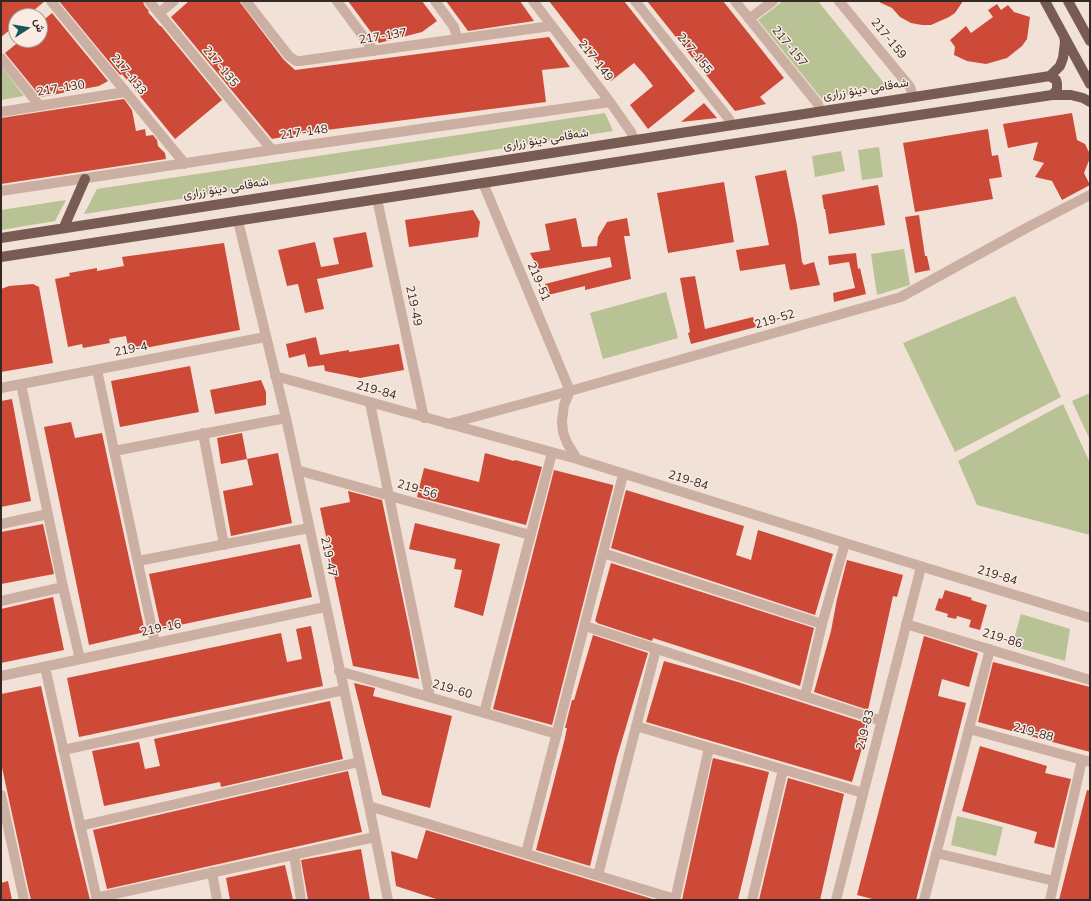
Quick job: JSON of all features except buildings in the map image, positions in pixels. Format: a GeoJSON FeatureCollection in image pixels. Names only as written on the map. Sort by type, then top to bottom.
{"type":"FeatureCollection","features":[{"type":"Feature","properties":{"kind":"main road"},"geometry":{"type":"LineString","coordinates":[[1045,1],[1090,84]]}},
{"type":"Feature","properties":{"kind":"main road"},"geometry":{"type":"LineString","coordinates":[[1068,1],[1090,41]]}},
{"type":"Feature","properties":{"kind":"main road"},"geometry":{"type":"LineString","coordinates":[[1052,95],[1057,90],[1057,83],[1050,76],[1060,66],[1063,58],[1065,42],[1064,36]]}},
{"type":"Feature","properties":{"kind":"main road","name":"شەقامی دینۆ زراری"},"geometry":{"type":"LineString","coordinates":[[1,238],[731,124],[1050,76]]}},
{"type":"Feature","properties":{"kind":"main road"},"geometry":{"type":"LineString","coordinates":[[1,257],[1052,95],[1071,95],[1083,98],[1090,102]]}},
{"type":"Feature","properties":{"kind":"main road"},"geometry":{"type":"LineString","coordinates":[[64,228],[85,179]]}},
{"type":"Feature","properties":{"kind":"street","name":"217-133"},"geometry":{"type":"LineString","coordinates":[[51,1],[185,164]]}},
{"type":"Feature","properties":{"kind":"street","name":"217-135"},"geometry":{"type":"LineString","coordinates":[[149,1],[272,150]]}},
{"type":"Feature","properties":{"kind":"street"},"geometry":{"type":"LineString","coordinates":[[159,13],[174,1]]}},
{"type":"Feature","properties":{"kind":"street","name":"217-137"},"geometry":{"type":"LineString","coordinates":[[246,1],[289,56],[296,61],[551,26]]}},
{"type":"Feature","properties":{"kind":"street"},"geometry":{"type":"LineString","coordinates":[[337,1],[374,51]]}},
{"type":"Feature","properties":{"kind":"street"},"geometry":{"type":"LineString","coordinates":[[435,1],[454,26],[457,38]]}},
{"type":"Feature","properties":{"kind":"street","name":"217-149"},"geometry":{"type":"LineString","coordinates":[[533,1],[610,102],[631,132],[634,140]]}},
{"type":"Feature","properties":{"kind":"street","name":"217-155"},"geometry":{"type":"LineString","coordinates":[[635,1],[729,119],[731,124]]}},
{"type":"Feature","properties":{"kind":"street","name":"217-157"},"geometry":{"type":"LineString","coordinates":[[734,1],[818,104],[820,111]]}},
{"type":"Feature","properties":{"kind":"street"},"geometry":{"type":"LineString","coordinates":[[749,19],[773,1]]}},
{"type":"Feature","properties":{"kind":"street","name":"217-159"},"geometry":{"type":"LineString","coordinates":[[839,1],[910,87],[913,96]]}},
{"type":"Feature","properties":{"kind":"street"},"geometry":{"type":"LineString","coordinates":[[1,58],[40,106]]}},
{"type":"Feature","properties":{"kind":"street","name":"217-130"},"geometry":{"type":"LineString","coordinates":[[1,112],[125,92]]}},
{"type":"Feature","properties":{"kind":"street","name":"217-148"},"geometry":{"type":"LineString","coordinates":[[1,191],[272,150],[610,102]]}},
{"type":"Feature","properties":{"kind":"street","name":"219-51"},"geometry":{"type":"LineString","coordinates":[[483,183],[570,391]]}},
{"type":"Feature","properties":{"kind":"street","name":"219-52"},"geometry":{"type":"LineString","coordinates":[[448,424],[901,297],[1030,226],[1090,195]]}},
{"type":"Feature","properties":{"kind":"street","name":"219-49"},"geometry":{"type":"LineString","coordinates":[[377,200],[424,418]]}},
{"type":"Feature","properties":{"kind":"street","name":"219-47"},"geometry":{"type":"LineString","coordinates":[[238,221],[265,337],[286,418],[389,900]]}},
{"type":"Feature","properties":{"kind":"street","name":"219-4"},"geometry":{"type":"LineString","coordinates":[[1,388],[265,337]]}},
{"type":"Feature","properties":{"kind":"street"},"geometry":{"type":"LineString","coordinates":[[97,370],[155,643]]}},
{"type":"Feature","properties":{"kind":"street","name":"219-84"},"geometry":{"type":"LineString","coordinates":[[275,376],[577,460],[844,544],[1090,618]]}},
{"type":"Feature","properties":{"kind":"street"},"geometry":{"type":"LineString","coordinates":[[21,384],[63,587],[80,659]]}},
{"type":"Feature","properties":{"kind":"street"},"geometry":{"type":"LineString","coordinates":[[570,391],[564,405],[562,421],[563,432],[567,443],[577,460]]}},
{"type":"Feature","properties":{"kind":"street"},"geometry":{"type":"LineString","coordinates":[[370,403],[430,697]]}},
{"type":"Feature","properties":{"kind":"street"},"geometry":{"type":"LineString","coordinates":[[114,451],[286,418]]}},
{"type":"Feature","properties":{"kind":"street"},"geometry":{"type":"LineString","coordinates":[[203,433],[224,545]]}},
{"type":"Feature","properties":{"kind":"street"},"geometry":{"type":"LineString","coordinates":[[484,713],[552,453]]}},
{"type":"Feature","properties":{"kind":"street","name":"219-56"},"geometry":{"type":"LineString","coordinates":[[297,470],[530,535]]}},
{"type":"Feature","properties":{"kind":"street"},"geometry":{"type":"LineString","coordinates":[[526,854],[623,475]]}},
{"type":"Feature","properties":{"kind":"street"},"geometry":{"type":"LineString","coordinates":[[1,524],[48,514]]}},
{"type":"Feature","properties":{"kind":"street"},"geometry":{"type":"LineString","coordinates":[[138,561],[309,528]]}},
{"type":"Feature","properties":{"kind":"street"},"geometry":{"type":"LineString","coordinates":[[805,696],[822,624],[844,544]]}},
{"type":"Feature","properties":{"kind":"street"},"geometry":{"type":"LineString","coordinates":[[603,552],[822,624]]}},
{"type":"Feature","properties":{"kind":"street","name":"219-83"},"geometry":{"type":"LineString","coordinates":[[836,900],[921,566]]}},
{"type":"Feature","properties":{"kind":"street"},"geometry":{"type":"LineString","coordinates":[[1,601],[63,587]]}},
{"type":"Feature","properties":{"kind":"street","name":"219-16"},"geometry":{"type":"LineString","coordinates":[[1,676],[326,607]]}},
{"type":"Feature","properties":{"kind":"street","name":"219-86"},"geometry":{"type":"LineString","coordinates":[[906,624],[1090,680]]}},
{"type":"Feature","properties":{"kind":"street"},"geometry":{"type":"LineString","coordinates":[[584,626],[882,721]]}},
{"type":"Feature","properties":{"kind":"street"},"geometry":{"type":"LineString","coordinates":[[598,875],[656,649]]}},
{"type":"Feature","properties":{"kind":"street"},"geometry":{"type":"LineString","coordinates":[[924,900],[990,649]]}},
{"type":"Feature","properties":{"kind":"street"},"geometry":{"type":"LineString","coordinates":[[45,666],[96,899],[375,837]]}},
{"type":"Feature","properties":{"kind":"street","name":"219-60"},"geometry":{"type":"LineString","coordinates":[[339,671],[557,734]]}},
{"type":"Feature","properties":{"kind":"street"},"geometry":{"type":"LineString","coordinates":[[63,750],[344,690]]}},
{"type":"Feature","properties":{"kind":"street"},"geometry":{"type":"LineString","coordinates":[[636,726],[863,793]]}},
{"type":"Feature","properties":{"kind":"street","name":"219-88"},"geometry":{"type":"LineString","coordinates":[[969,729],[1086,761]]}},
{"type":"Feature","properties":{"kind":"street"},"geometry":{"type":"LineString","coordinates":[[369,806],[675,899],[709,748]]}},
{"type":"Feature","properties":{"kind":"street"},"geometry":{"type":"LineString","coordinates":[[1050,900],[1086,761]]}},
{"type":"Feature","properties":{"kind":"street"},"geometry":{"type":"LineString","coordinates":[[80,826],[360,762]]}},
{"type":"Feature","properties":{"kind":"street"},"geometry":{"type":"LineString","coordinates":[[752,900],[783,770]]}},
{"type":"Feature","properties":{"kind":"street"},"geometry":{"type":"LineString","coordinates":[[1,795],[24,900]]}},
{"type":"Feature","properties":{"kind":"street"},"geometry":{"type":"LineString","coordinates":[[936,853],[1054,881]]}},
{"type":"Feature","properties":{"kind":"street"},"geometry":{"type":"LineString","coordinates":[[294,854],[301,900]]}},
{"type":"Feature","properties":{"kind":"street"},"geometry":{"type":"LineString","coordinates":[[212,872],[217,900]]}},
{"type":"Feature","properties":{"kind":"green space"},"geometry":{"type":"Polygon","coordinates":[[[783,1],[818,1],[888,88],[822,99],[758,20],[783,1]]]}},
{"type":"Feature","properties":{"kind":"green space"},"geometry":{"type":"Polygon","coordinates":[[[1,66],[24,96],[1,100],[1,66]]]}},
{"type":"Feature","properties":{"kind":"green space"},"geometry":{"type":"Polygon","coordinates":[[[605,113],[613,131],[84,214],[97,189],[605,113]]]}},
{"type":"Feature","properties":{"kind":"green space"},"geometry":{"type":"Polygon","coordinates":[[[879,147],[883,177],[862,180],[858,150],[879,147]]]}},
{"type":"Feature","properties":{"kind":"green space"},"geometry":{"type":"Polygon","coordinates":[[[841,151],[845,171],[815,177],[812,156],[841,151]]]}},
{"type":"Feature","properties":{"kind":"green space"},"geometry":{"type":"Polygon","coordinates":[[[66,200],[55,221],[1,230],[1,210],[66,200]]]}},
{"type":"Feature","properties":{"kind":"green space"},"geometry":{"type":"Polygon","coordinates":[[[904,249],[910,285],[877,295],[871,254],[904,249]]]}},
{"type":"Feature","properties":{"kind":"green space"},"geometry":{"type":"Polygon","coordinates":[[[666,292],[678,338],[603,359],[590,313],[666,292]]]}},
{"type":"Feature","properties":{"kind":"green space"},"geometry":{"type":"Polygon","coordinates":[[[1015,296],[1061,397],[955,452],[903,343],[1015,296]]]}},
{"type":"Feature","properties":{"kind":"green space"},"geometry":{"type":"Polygon","coordinates":[[[1090,393],[1090,440],[1072,401],[1090,393]]]}},
{"type":"Feature","properties":{"kind":"green space"},"geometry":{"type":"Polygon","coordinates":[[[1063,404],[1090,463],[1090,535],[977,505],[958,461],[1063,404]]]}},
{"type":"Feature","properties":{"kind":"green space"},"geometry":{"type":"Polygon","coordinates":[[[1021,614],[1070,629],[1065,661],[1012,646],[1021,614]]]}},
{"type":"Feature","properties":{"kind":"green space"},"geometry":{"type":"Polygon","coordinates":[[[957,816],[1003,827],[996,856],[951,845],[957,816]]]}}]}
